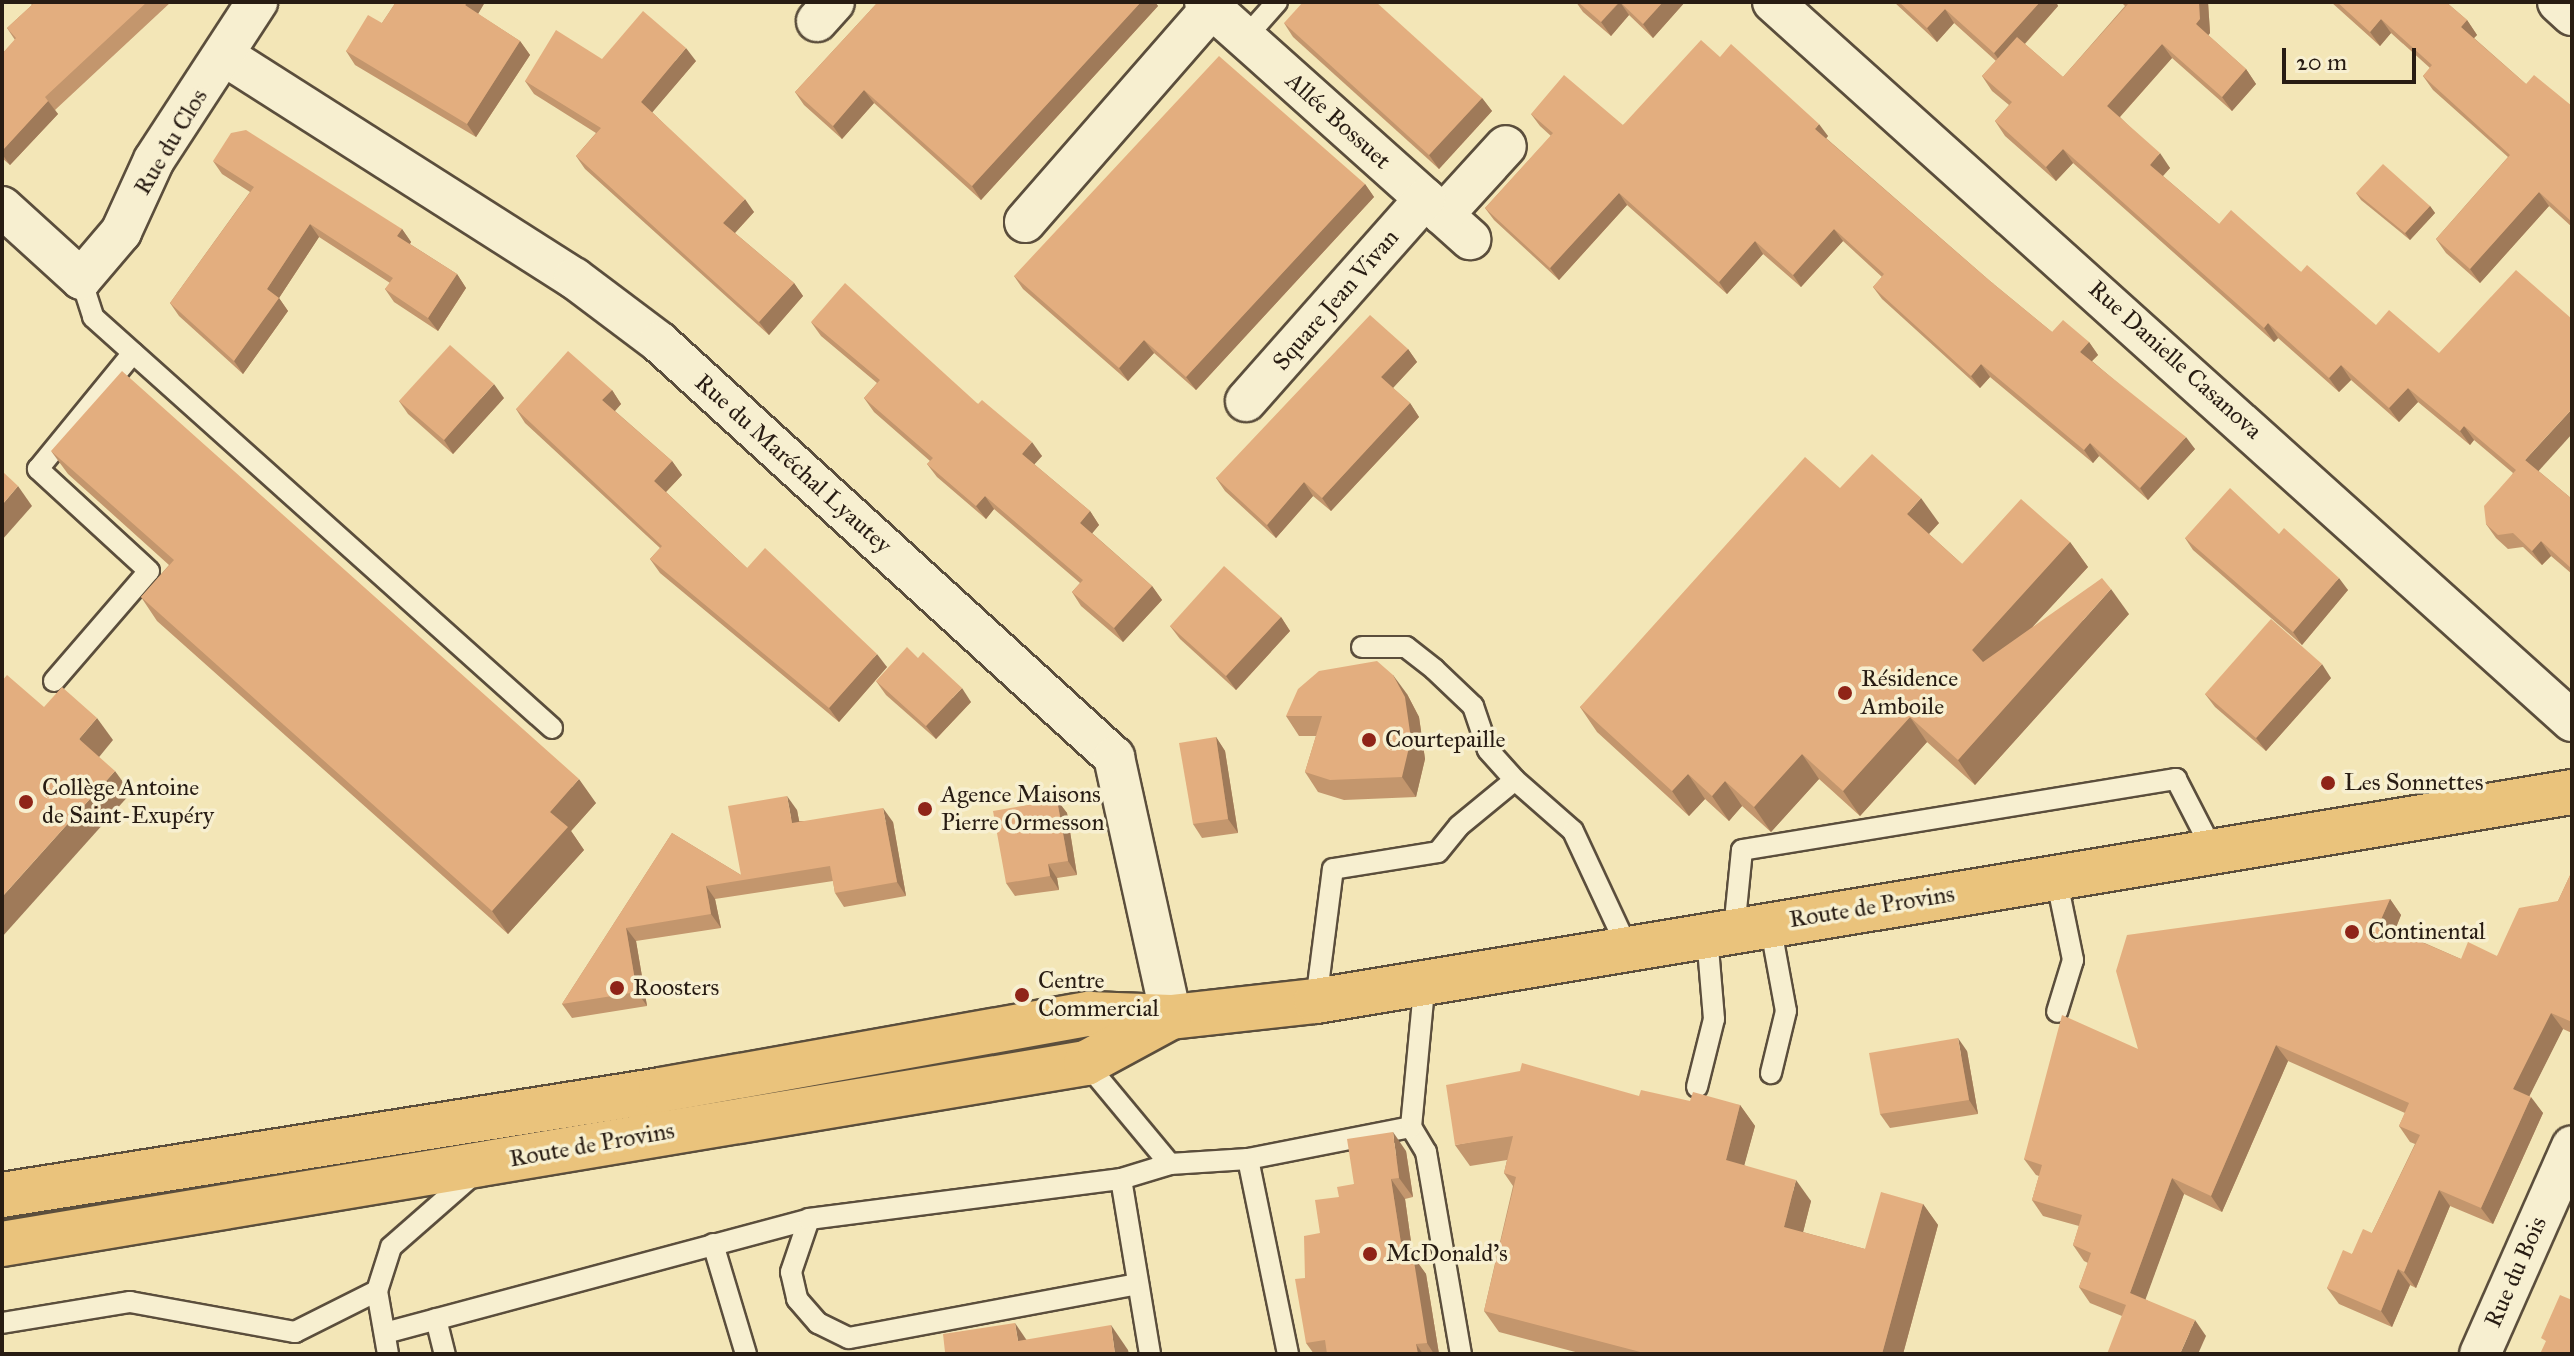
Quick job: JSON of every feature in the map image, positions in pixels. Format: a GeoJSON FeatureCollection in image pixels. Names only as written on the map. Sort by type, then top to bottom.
{"type":"FeatureCollection","features":[{"type":"Feature","properties":{"kind":"main road","name":"Route de Provins"},"geometry":{"type":"LineString","coordinates":[[2,1195],[645,1092],[1089,1014],[1171,1017],[1316,1001],[1425,980],[2572,792]]}},
{"type":"Feature","properties":{"kind":"main road","name":"Route de Provins"},"geometry":{"type":"LineString","coordinates":[[2,1244],[1086,1063],[1171,1017]]}},
{"type":"Feature","properties":{"kind":"street","name":"Rue du Clos"},"geometry":{"type":"LineString","coordinates":[[81,279],[121,232],[154,160],[225,56],[257,2]]}},
{"type":"Feature","properties":{"kind":"street","name":"Rue Danielle Casanova"},"geometry":{"type":"LineString","coordinates":[[1773,2],[2572,721]]}},
{"type":"Feature","properties":{"kind":"street"},"geometry":{"type":"LineString","coordinates":[[2558,2],[2572,15]]}},
{"type":"Feature","properties":{"kind":"street","name":"Allée Bossuet"},"geometry":{"type":"LineString","coordinates":[[1209,5],[1446,218]]}},
{"type":"Feature","properties":{"kind":"street"},"geometry":{"type":"LineString","coordinates":[[1025,222],[1209,5]]}},
{"type":"Feature","properties":{"kind":"street","name":"Rue du Maréchal Lyautey"},"geometry":{"type":"LineString","coordinates":[[225,56],[574,278],[659,342],[1114,757],[1171,1017]]}},
{"type":"Feature","properties":{"kind":"street","name":"Square Jean Vivan"},"geometry":{"type":"LineString","coordinates":[[1246,401],[1446,218],[1506,146]]}},
{"type":"Feature","properties":{"kind":"street"},"geometry":{"type":"LineString","coordinates":[[2,207],[81,279]]}},
{"type":"Feature","properties":{"kind":"street","name":"Rue du Bois"},"geometry":{"type":"LineString","coordinates":[[2480,1354],[2572,1146]]}},
{"type":"Feature","properties":{"kind":"lane"},"geometry":{"type":"LineString","coordinates":[[1245,38],[1277,2]]}},
{"type":"Feature","properties":{"kind":"lane"},"geometry":{"type":"LineString","coordinates":[[81,279],[93,317],[552,728]]}},
{"type":"Feature","properties":{"kind":"lane"},"geometry":{"type":"LineString","coordinates":[[54,681],[149,571],[38,469],[133,353]]}},
{"type":"Feature","properties":{"kind":"lane"},"geometry":{"type":"LineString","coordinates":[[1362,647],[1406,647],[1473,706],[1488,750],[1515,780],[1573,831],[1627,947]]}},
{"type":"Feature","properties":{"kind":"lane"},"geometry":{"type":"LineString","coordinates":[[1697,1087],[1737,929],[1742,850],[2176,779],[2213,851]]}},
{"type":"Feature","properties":{"kind":"lane"},"geometry":{"type":"LineString","coordinates":[[1316,1001],[1333,869],[1438,852],[1459,826],[1515,780]]}},
{"type":"Feature","properties":{"kind":"lane"},"geometry":{"type":"LineString","coordinates":[[2056,877],[2073,960],[2057,1012]]}},
{"type":"Feature","properties":{"kind":"lane"},"geometry":{"type":"LineString","coordinates":[[1737,929],[1786,1011],[1771,1073]]}},
{"type":"Feature","properties":{"kind":"lane"},"geometry":{"type":"LineString","coordinates":[[1425,980],[1411,1127],[1426,1152],[1461,1354]]}},
{"type":"Feature","properties":{"kind":"lane"},"geometry":{"type":"LineString","coordinates":[[1086,1063],[1170,1164]]}},
{"type":"Feature","properties":{"kind":"lane"},"geometry":{"type":"LineString","coordinates":[[385,1333],[809,1219],[1121,1179],[1170,1164],[1248,1159],[1411,1127]]}},
{"type":"Feature","properties":{"kind":"lane"},"geometry":{"type":"LineString","coordinates":[[1248,1159],[1290,1353]]}},
{"type":"Feature","properties":{"kind":"lane"},"geometry":{"type":"LineString","coordinates":[[388,1354],[377,1291],[391,1247],[486,1163]]}},
{"type":"Feature","properties":{"kind":"lane"},"geometry":{"type":"LineString","coordinates":[[1121,1179],[1150,1354]]}},
{"type":"Feature","properties":{"kind":"lane"},"geometry":{"type":"LineString","coordinates":[[809,1219],[791,1272],[797,1299],[818,1323],[849,1338],[1138,1284]]}},
{"type":"Feature","properties":{"kind":"lane"},"geometry":{"type":"LineString","coordinates":[[713,1244],[746,1354]]}},
{"type":"Feature","properties":{"kind":"lane"},"geometry":{"type":"LineString","coordinates":[[2,1323],[130,1302],[295,1332],[377,1291]]}},
{"type":"Feature","properties":{"kind":"lane"},"geometry":{"type":"LineString","coordinates":[[436,1319],[445,1354]]}},
{"type":"Feature","properties":{"kind":"building"},"geometry":{"type":"Polygon","coordinates":[[[32,2],[147,2],[45,97],[48,101],[2,151],[2,54],[16,38],[7,28],[32,2]]]}},
{"type":"Feature","properties":{"kind":"building"},"geometry":{"type":"Polygon","coordinates":[[[396,2],[468,2],[465,5],[520,41],[467,124],[346,51],[368,15],[382,23],[396,2]]]}},
{"type":"Feature","properties":{"kind":"building"},"geometry":{"type":"Polygon","coordinates":[[[878,2],[1141,2],[972,186],[864,90],[833,126],[795,92],[878,2]]]}},
{"type":"Feature","properties":{"kind":"building"},"geometry":{"type":"Polygon","coordinates":[[[1303,2],[1376,2],[1482,98],[1429,155],[1284,23],[1303,2]]]}},
{"type":"Feature","properties":{"kind":"building"},"geometry":{"type":"Polygon","coordinates":[[[1578,2],[1619,2],[1601,22],[1578,2]]]}},
{"type":"Feature","properties":{"kind":"building"},"geometry":{"type":"Polygon","coordinates":[[[1620,2],[1663,2],[1643,24],[1620,2]]]}},
{"type":"Feature","properties":{"kind":"building"},"geometry":{"type":"Polygon","coordinates":[[[1899,2],[2040,2],[1994,53],[1945,9],[1927,28],[1899,2]]]}},
{"type":"Feature","properties":{"kind":"building"},"geometry":{"type":"Polygon","coordinates":[[[2126,2],[2199,2],[2200,19],[2196,24],[2246,69],[2222,97],[2162,44],[2107,106],[2160,153],[2150,165],[2219,224],[2231,210],[2301,272],[2307,265],[2376,325],[2389,310],[2439,353],[2516,270],[2572,319],[2572,409],[2525,460],[2572,499],[2572,569],[2541,541],[2532,551],[2513,533],[2498,535],[2486,524],[2484,506],[2516,470],[2464,426],[2460,431],[2408,388],[2389,408],[2341,365],[2329,378],[2268,323],[2264,328],[2063,149],[2046,167],[1995,121],[2012,102],[1982,76],[2017,37],[2063,77],[2128,4],[2126,2]]]}},
{"type":"Feature","properties":{"kind":"building"},"geometry":{"type":"Polygon","coordinates":[[[2337,2],[2446,2],[2467,20],[2461,27],[2526,84],[2534,75],[2572,106],[2572,222],[2539,192],[2470,269],[2436,239],[2510,155],[2423,76],[2432,65],[2381,19],[2370,32],[2337,2]]]}},
{"type":"Feature","properties":{"kind":"building"},"geometry":{"type":"Polygon","coordinates":[[[643,11],[686,48],[641,102],[745,199],[723,223],[794,283],[759,322],[576,156],[601,128],[525,81],[556,30],[602,59],[643,11]]]}},
{"type":"Feature","properties":{"kind":"building"},"geometry":{"type":"Polygon","coordinates":[[[1701,40],[1720,57],[1731,44],[1819,124],[1815,129],[1990,281],[2052,332],[2063,320],[2089,342],[2080,352],[2186,437],[2140,488],[2090,443],[2084,450],[1981,364],[1971,376],[1873,287],[1884,274],[1834,229],[1793,275],[1755,241],[1719,282],[1619,193],[1550,268],[1485,208],[1553,133],[1531,114],[1564,75],[1623,125],[1701,40]]]}},
{"type":"Feature","properties":{"kind":"building"},"geometry":{"type":"Polygon","coordinates":[[[1219,56],[1365,184],[1186,377],[1144,340],[1119,368],[1014,276],[1219,56]]]}},
{"type":"Feature","properties":{"kind":"building"},"geometry":{"type":"Polygon","coordinates":[[[246,130],[402,229],[397,236],[457,274],[428,318],[385,289],[393,278],[310,224],[267,289],[279,298],[234,361],[170,303],[254,187],[213,161],[231,133],[246,130]]]}},
{"type":"Feature","properties":{"kind":"building"},"geometry":{"type":"Polygon","coordinates":[[[2383,164],[2430,206],[2405,233],[2356,193],[2383,164]]]}},
{"type":"Feature","properties":{"kind":"building"},"geometry":{"type":"Polygon","coordinates":[[[845,283],[978,404],[982,400],[1032,442],[1022,454],[1090,511],[1080,523],[1152,586],[1114,628],[1072,592],[1083,580],[985,496],[976,506],[927,464],[933,458],[864,398],[880,380],[811,322],[845,283]]]}},
{"type":"Feature","properties":{"kind":"building"},"geometry":{"type":"Polygon","coordinates":[[[1370,315],[1408,349],[1381,377],[1410,403],[1322,498],[1304,482],[1267,525],[1216,478],[1370,315]]]}},
{"type":"Feature","properties":{"kind":"building"},"geometry":{"type":"Polygon","coordinates":[[[450,345],[494,384],[444,440],[399,401],[450,345]]]}},
{"type":"Feature","properties":{"kind":"building"},"geometry":{"type":"Polygon","coordinates":[[[568,351],[612,390],[602,400],[672,461],[654,481],[747,568],[765,548],[877,654],[829,708],[650,559],[662,546],[516,409],[568,351]]]}},
{"type":"Feature","properties":{"kind":"building"},"geometry":{"type":"Polygon","coordinates":[[[122,371],[579,779],[550,812],[568,827],[492,911],[141,597],[174,560],[51,451],[122,371]]]}},
{"type":"Feature","properties":{"kind":"building","name":"Résidence Amboile"},"geometry":{"type":"Polygon","coordinates":[[[1872,454],[1921,498],[1907,514],[1962,564],[2021,499],[2070,542],[1972,650],[1983,662],[2102,578],[2111,589],[1958,760],[1910,717],[1843,791],[1802,754],[1754,807],[1725,781],[1712,796],[1688,774],[1672,791],[1580,707],[1805,457],[1840,488],[1872,454]]]}},
{"type":"Feature","properties":{"kind":"building"},"geometry":{"type":"Polygon","coordinates":[[[2,471],[18,486],[2,505],[2,471]]]}},
{"type":"Feature","properties":{"kind":"building"},"geometry":{"type":"Polygon","coordinates":[[[2230,488],[2279,534],[2284,528],[2339,578],[2293,632],[2185,538],[2230,488]]]}},
{"type":"Feature","properties":{"kind":"building"},"geometry":{"type":"Polygon","coordinates":[[[1224,566],[1281,617],[1226,676],[1170,626],[1224,566]]]}},
{"type":"Feature","properties":{"kind":"building"},"geometry":{"type":"Polygon","coordinates":[[[2271,619],[2322,664],[2256,738],[2205,694],[2271,619]]]}},
{"type":"Feature","properties":{"kind":"building"},"geometry":{"type":"Polygon","coordinates":[[[907,647],[918,658],[923,652],[962,688],[926,726],[876,681],[907,647]]]}},
{"type":"Feature","properties":{"kind":"building","name":"Courtepaille"},"geometry":{"type":"Polygon","coordinates":[[[1377,661],[1393,675],[1405,697],[1411,739],[1402,777],[1330,780],[1305,772],[1322,716],[1286,716],[1298,689],[1319,671],[1377,661]]]}},
{"type":"Feature","properties":{"kind":"building"},"geometry":{"type":"Polygon","coordinates":[[[7,675],[44,707],[62,687],[97,718],[79,739],[115,771],[2,897],[2,681],[7,675]]]}},
{"type":"Feature","properties":{"kind":"building"},"geometry":{"type":"Polygon","coordinates":[[[1216,737],[1228,819],[1193,824],[1179,743],[1216,737]]]}},
{"type":"Feature","properties":{"kind":"building"},"geometry":{"type":"Polygon","coordinates":[[[787,796],[792,823],[883,808],[897,882],[835,893],[830,866],[706,886],[711,914],[626,928],[637,992],[562,1004],[672,833],[741,875],[728,806],[787,796]]]}},
{"type":"Feature","properties":{"kind":"building"},"geometry":{"type":"Polygon","coordinates":[[[1057,800],[1068,861],[1048,864],[1050,876],[1006,883],[993,811],[1057,800]]]}},
{"type":"Feature","properties":{"kind":"building"},"geometry":{"type":"Polygon","coordinates":[[[2572,871],[2572,1022],[2551,1013],[2513,1089],[2531,1097],[2481,1208],[2439,1190],[2404,1272],[2398,1269],[2381,1311],[2327,1288],[2343,1250],[2352,1254],[2363,1229],[2372,1233],[2420,1135],[2399,1126],[2409,1103],[2276,1045],[2211,1196],[2172,1178],[2130,1293],[2195,1320],[2180,1354],[2107,1354],[2126,1305],[2079,1287],[2091,1253],[2073,1245],[2082,1215],[2032,1200],[2042,1165],[2024,1159],[2062,1015],[2138,1049],[2116,971],[2127,935],[2390,899],[2379,924],[2461,959],[2468,942],[2497,956],[2519,908],[2558,901],[2572,871]]]}},
{"type":"Feature","properties":{"kind":"building"},"geometry":{"type":"Polygon","coordinates":[[[1958,1038],[1969,1100],[1880,1114],[1869,1053],[1958,1038]]]}},
{"type":"Feature","properties":{"kind":"building"},"geometry":{"type":"Polygon","coordinates":[[[1522,1063],[1639,1096],[1641,1090],[1690,1101],[1693,1092],[1740,1105],[1726,1160],[1796,1180],[1784,1227],[1865,1249],[1881,1192],[1923,1204],[1882,1354],[1648,1354],[1484,1311],[1516,1177],[1504,1173],[1513,1136],[1455,1145],[1446,1085],[1520,1071],[1522,1063]]]}},
{"type":"Feature","properties":{"kind":"building","name":"McDonald's"},"geometry":{"type":"Polygon","coordinates":[[[1393,1132],[1399,1178],[1391,1179],[1403,1256],[1413,1255],[1427,1343],[1416,1344],[1418,1354],[1327,1354],[1325,1340],[1306,1343],[1295,1279],[1305,1278],[1304,1236],[1320,1233],[1315,1200],[1339,1197],[1337,1187],[1354,1184],[1347,1139],[1393,1132]]]}},
{"type":"Feature","properties":{"kind":"building"},"geometry":{"type":"Polygon","coordinates":[[[2560,1295],[2572,1300],[2572,1354],[2540,1354],[2546,1341],[2541,1338],[2560,1295]]]}},
{"type":"Feature","properties":{"kind":"building"},"geometry":{"type":"Polygon","coordinates":[[[1015,1323],[1018,1341],[1111,1325],[1115,1354],[934,1354],[945,1352],[943,1334],[1015,1323]]]}},
{"type":"Feature","properties":{"kind":"place","name":"Résidence Amboile"},"geometry":{"type":"Point","coordinates":[1845,693]}},
{"type":"Feature","properties":{"kind":"place","name":"Courtepaille"},"geometry":{"type":"Point","coordinates":[1369,740]}},
{"type":"Feature","properties":{"kind":"place","name":"Les Sonnettes"},"geometry":{"type":"Point","coordinates":[2328,783]}},
{"type":"Feature","properties":{"kind":"place","name":"Collège Antoine de Saint-Exupéry"},"geometry":{"type":"Point","coordinates":[26,802]}},
{"type":"Feature","properties":{"kind":"place","name":"Agence Maisons Pierre Ormesson"},"geometry":{"type":"Point","coordinates":[925,809]}},
{"type":"Feature","properties":{"kind":"place","name":"Continental"},"geometry":{"type":"Point","coordinates":[2352,932]}},
{"type":"Feature","properties":{"kind":"place","name":"Roosters"},"geometry":{"type":"Point","coordinates":[617,988]}},
{"type":"Feature","properties":{"kind":"place","name":"Centre Commercial"},"geometry":{"type":"Point","coordinates":[1022,995]}},
{"type":"Feature","properties":{"kind":"place","name":"McDonald's"},"geometry":{"type":"Point","coordinates":[1370,1254]}}]}
